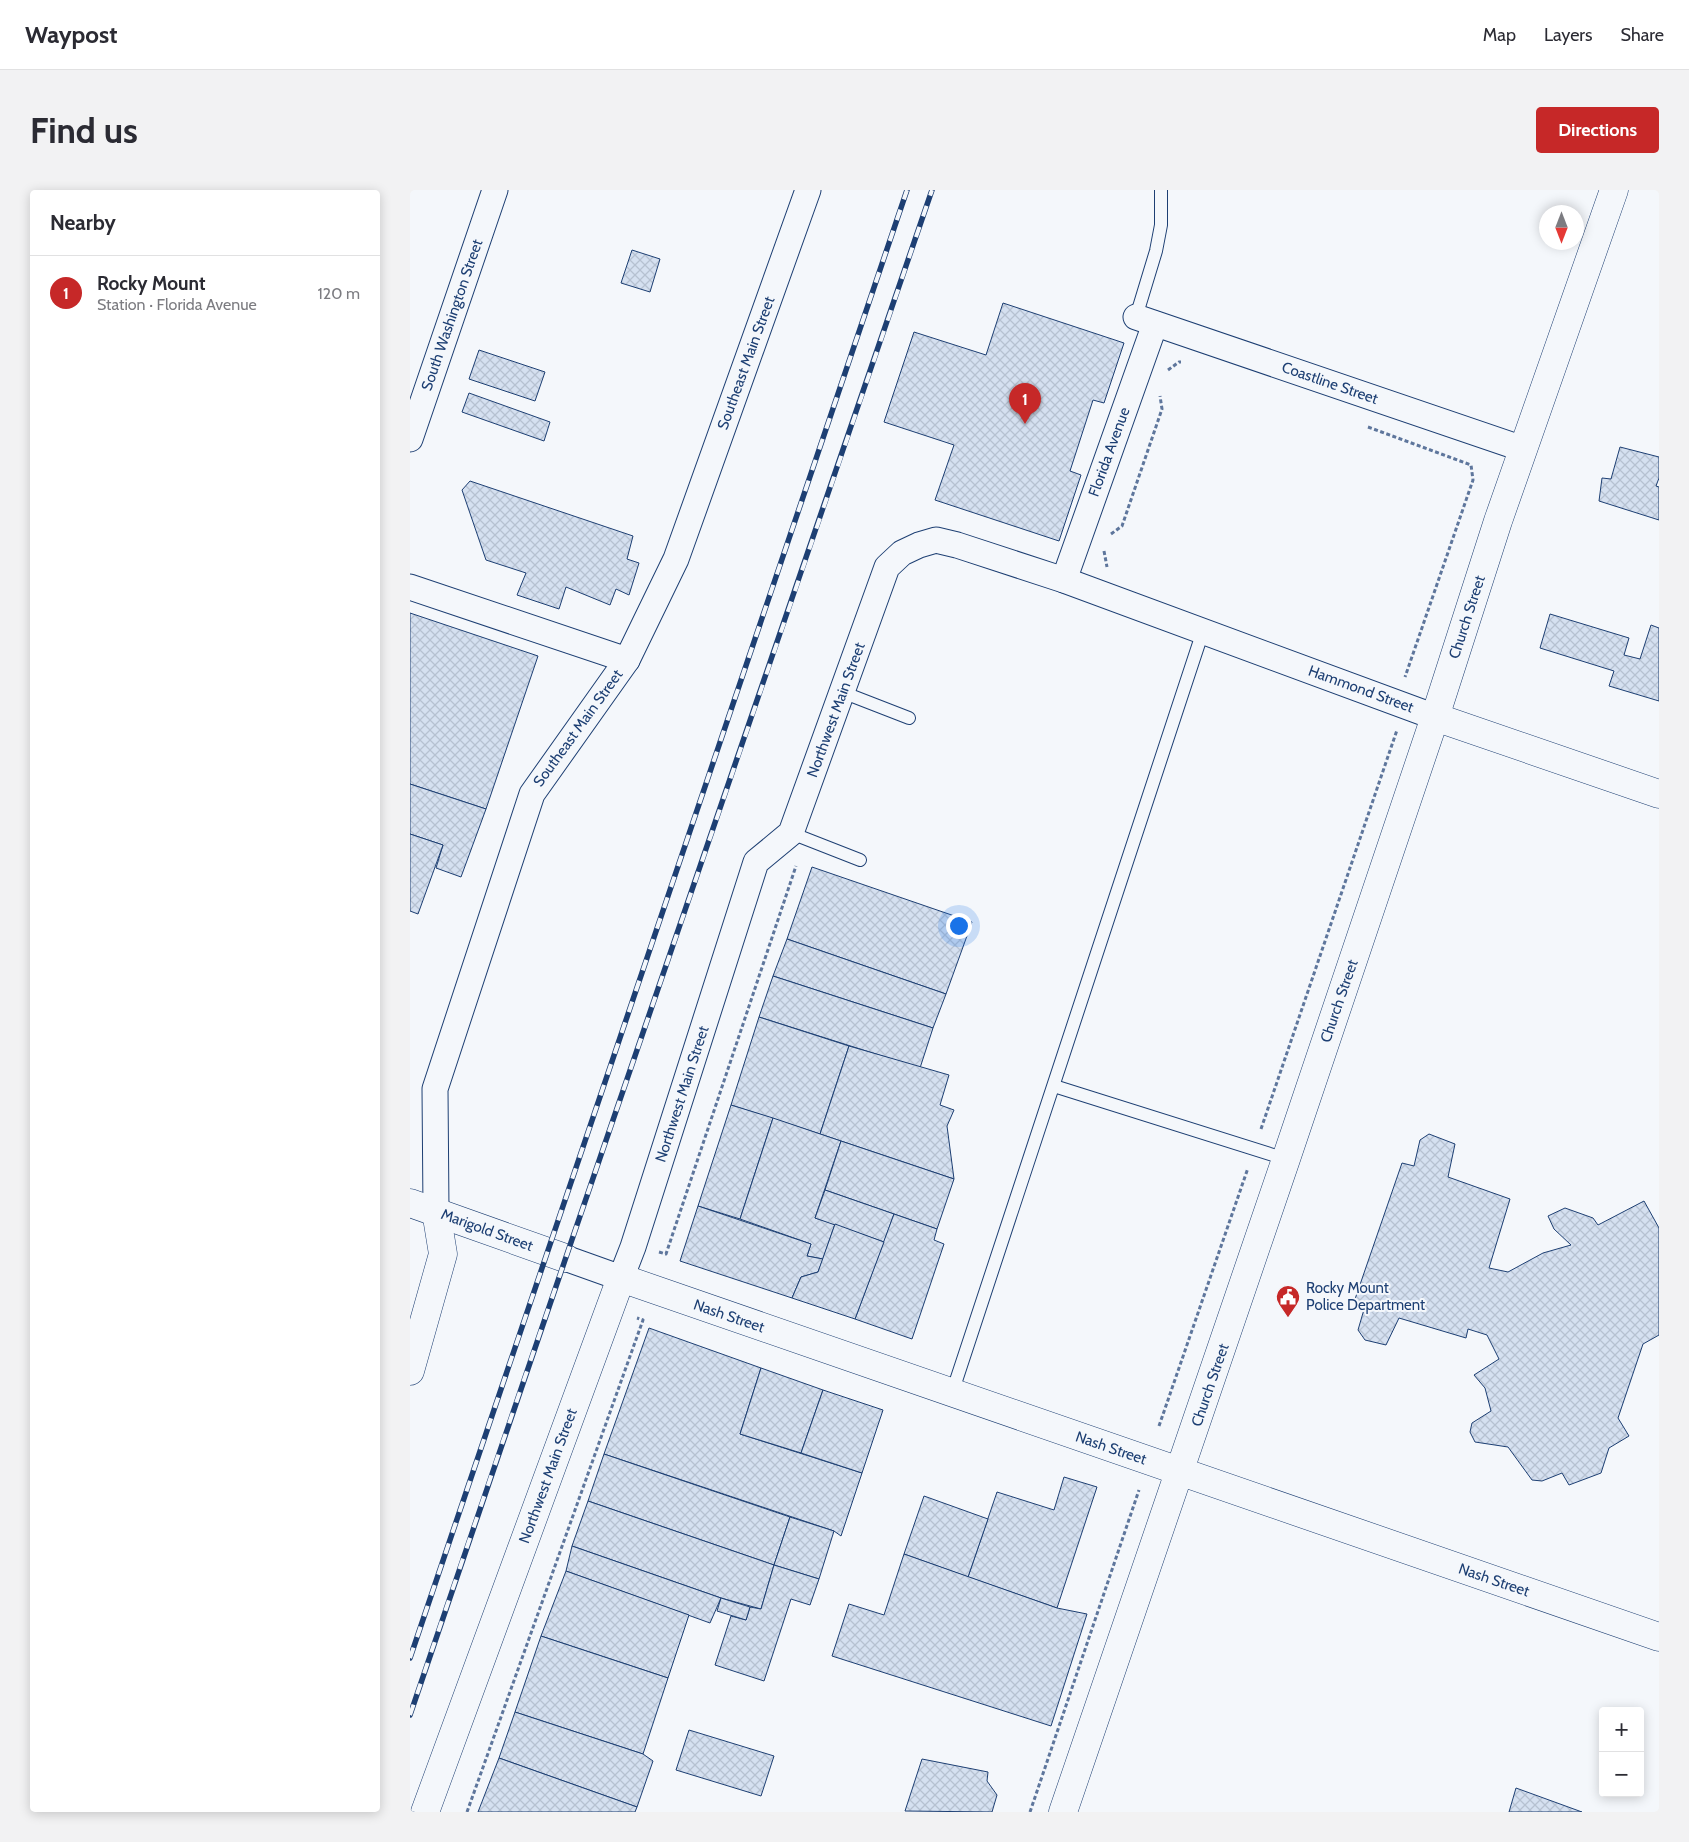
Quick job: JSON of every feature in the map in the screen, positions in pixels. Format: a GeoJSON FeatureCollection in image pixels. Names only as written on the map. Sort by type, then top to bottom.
{"type":"FeatureCollection","features":[{"type":"Feature","properties":{"kind":"street","name":"South Washington Street"},"geometry":{"type":"LineString","coordinates":[[410,439],[494,190]]}},
{"type":"Feature","properties":{"kind":"street","name":"Southeast Main Street"},"geometry":{"type":"LineString","coordinates":[[410,1371],[443,1254],[436,1211],[435,1089],[532,794],[627,660],[676,559],[808,190]]}},
{"type":"Feature","properties":{"kind":"street","name":"Church Street"},"geometry":{"type":"LineString","coordinates":[[1063,1812],[1435,717],[1480,574],[1614,190]]}},
{"type":"Feature","properties":{"kind":"street","name":"Coastline Street"},"geometry":{"type":"LineString","coordinates":[[1145,320],[1523,449]]}},
{"type":"Feature","properties":{"kind":"street","name":"Florida Avenue"},"geometry":{"type":"LineString","coordinates":[[1064,580],[1145,320]]}},
{"type":"Feature","properties":{"kind":"street","name":"Northwest Main Street"},"geometry":{"type":"LineString","coordinates":[[425,1812],[633,1246],[756,862],[791,833],[887,567],[902,553],[936,540],[987,554],[1064,580]]}},
{"type":"Feature","properties":{"kind":"street","name":"Hammond Street"},"geometry":{"type":"LineString","coordinates":[[1064,580],[1435,717],[1659,794]]}},
{"type":"Feature","properties":{"kind":"street"},"geometry":{"type":"LineString","coordinates":[[410,587],[627,660]]}},
{"type":"Feature","properties":{"kind":"street","name":"Marigold Street"},"geometry":{"type":"LineString","coordinates":[[410,1203],[564,1258]]}},
{"type":"Feature","properties":{"kind":"street","name":"Nash Street"},"geometry":{"type":"LineString","coordinates":[[564,1258],[1659,1636]]}},
{"type":"Feature","properties":{"kind":"lane"},"geometry":{"type":"LineString","coordinates":[[1145,320],[1161,225],[1161,190]]}},
{"type":"Feature","properties":{"kind":"lane"},"geometry":{"type":"LineString","coordinates":[[952,1393],[1203,631]]}},
{"type":"Feature","properties":{"kind":"lane"},"geometry":{"type":"LineString","coordinates":[[842,692],[909,718]]}},
{"type":"Feature","properties":{"kind":"lane"},"geometry":{"type":"LineString","coordinates":[[791,833],[860,860]]}},
{"type":"Feature","properties":{"kind":"lane"},"geometry":{"type":"LineString","coordinates":[[1054,1086],[1286,1159]]}},
{"type":"Feature","properties":{"kind":"path"},"geometry":{"type":"LineString","coordinates":[[1167,370],[1179,362],[1188,363]]}},
{"type":"Feature","properties":{"kind":"path"},"geometry":{"type":"LineString","coordinates":[[1109,539],[1111,533],[1122,526],[1159,418],[1162,408],[1159,393]]}},
{"type":"Feature","properties":{"kind":"path"},"geometry":{"type":"LineString","coordinates":[[1362,425],[1471,465],[1473,472],[1473,480],[1404,677],[1408,680]]}},
{"type":"Feature","properties":{"kind":"path"},"geometry":{"type":"LineString","coordinates":[[1106,546],[1104,552],[1107,570]]}},
{"type":"Feature","properties":{"kind":"path"},"geometry":{"type":"LineString","coordinates":[[1159,1426],[1398,730]]}},
{"type":"Feature","properties":{"kind":"path"},"geometry":{"type":"LineString","coordinates":[[651,1250],[666,1254],[798,858]]}},
{"type":"Feature","properties":{"kind":"path"},"geometry":{"type":"LineString","coordinates":[[467,1812],[643,1320],[629,1316]]}},
{"type":"Feature","properties":{"kind":"path"},"geometry":{"type":"LineString","coordinates":[[1030,1812],[1139,1490]]}},
{"type":"Feature","properties":{"kind":"building"},"geometry":{"type":"Polygon","coordinates":[[[632,250],[660,259],[650,292],[621,283],[632,250]]]}},
{"type":"Feature","properties":{"kind":"building"},"geometry":{"type":"Polygon","coordinates":[[[1003,303],[1124,343],[1104,403],[1093,400],[1070,471],[1081,475],[1059,541],[935,500],[954,445],[884,422],[914,332],[986,355],[1003,303]]]}},
{"type":"Feature","properties":{"kind":"building"},"geometry":{"type":"Polygon","coordinates":[[[479,350],[545,372],[535,401],[469,379],[479,350]]]}},
{"type":"Feature","properties":{"kind":"building"},"geometry":{"type":"Polygon","coordinates":[[[469,393],[550,422],[544,441],[462,412],[469,393]]]}},
{"type":"Feature","properties":{"kind":"building"},"geometry":{"type":"Polygon","coordinates":[[[1620,447],[1659,457],[1659,478],[1656,486],[1659,487],[1659,520],[1599,501],[1602,478],[1611,479],[1620,447]]]}},
{"type":"Feature","properties":{"kind":"building"},"geometry":{"type":"Polygon","coordinates":[[[470,481],[633,536],[627,559],[639,563],[629,595],[616,589],[610,605],[566,587],[559,609],[517,595],[526,573],[486,560],[462,490],[470,481]]]}},
{"type":"Feature","properties":{"kind":"building"},"geometry":{"type":"Polygon","coordinates":[[[410,613],[538,656],[486,809],[410,784],[410,613]]]}},
{"type":"Feature","properties":{"kind":"building"},"geometry":{"type":"Polygon","coordinates":[[[1550,614],[1629,638],[1624,655],[1640,659],[1651,625],[1659,628],[1659,701],[1609,686],[1614,671],[1540,648],[1550,614]]]}},
{"type":"Feature","properties":{"kind":"building"},"geometry":{"type":"Polygon","coordinates":[[[410,784],[486,809],[461,877],[436,868],[443,845],[410,834],[410,784]]]}},
{"type":"Feature","properties":{"kind":"building"},"geometry":{"type":"Polygon","coordinates":[[[410,834],[443,845],[418,914],[410,911],[410,834]]]}},
{"type":"Feature","properties":{"kind":"building"},"geometry":{"type":"Polygon","coordinates":[[[812,867],[972,922],[946,994],[787,939],[812,867]]]}},
{"type":"Feature","properties":{"kind":"building"},"geometry":{"type":"Polygon","coordinates":[[[787,939],[946,994],[933,1028],[773,976],[787,939]]]}},
{"type":"Feature","properties":{"kind":"building"},"geometry":{"type":"Polygon","coordinates":[[[773,976],[933,1028],[920,1068],[759,1017],[773,976]]]}},
{"type":"Feature","properties":{"kind":"building"},"geometry":{"type":"Polygon","coordinates":[[[759,1017],[849,1046],[820,1134],[731,1105],[759,1017]]]}},
{"type":"Feature","properties":{"kind":"building"},"geometry":{"type":"Polygon","coordinates":[[[849,1046],[949,1075],[940,1105],[954,1110],[947,1126],[954,1179],[820,1134],[849,1046]]]}},
{"type":"Feature","properties":{"kind":"building"},"geometry":{"type":"Polygon","coordinates":[[[731,1105],[773,1118],[740,1219],[698,1206],[731,1105]]]}},
{"type":"Feature","properties":{"kind":"building"},"geometry":{"type":"Polygon","coordinates":[[[773,1118],[841,1141],[815,1218],[835,1224],[823,1259],[807,1256],[811,1244],[740,1219],[773,1118]]]}},
{"type":"Feature","properties":{"kind":"building"},"geometry":{"type":"Polygon","coordinates":[[[1429,1134],[1455,1144],[1448,1177],[1510,1199],[1489,1268],[1508,1272],[1543,1253],[1571,1245],[1554,1229],[1548,1216],[1565,1208],[1593,1218],[1598,1225],[1644,1201],[1659,1228],[1659,1335],[1643,1344],[1618,1418],[1629,1436],[1609,1448],[1601,1473],[1569,1485],[1562,1473],[1542,1481],[1532,1480],[1508,1447],[1475,1442],[1470,1432],[1472,1423],[1491,1411],[1485,1388],[1474,1375],[1499,1359],[1487,1335],[1468,1329],[1466,1338],[1399,1318],[1386,1345],[1365,1340],[1358,1330],[1365,1306],[1354,1302],[1402,1163],[1414,1166],[1420,1140],[1429,1134]]]}},
{"type":"Feature","properties":{"kind":"building"},"geometry":{"type":"Polygon","coordinates":[[[841,1141],[954,1179],[937,1229],[825,1190],[841,1141]]]}},
{"type":"Feature","properties":{"kind":"building"},"geometry":{"type":"Polygon","coordinates":[[[825,1190],[894,1214],[884,1242],[815,1218],[825,1190]]]}},
{"type":"Feature","properties":{"kind":"building"},"geometry":{"type":"Polygon","coordinates":[[[698,1206],[811,1244],[807,1256],[823,1259],[818,1272],[801,1277],[792,1298],[680,1261],[698,1206]]]}},
{"type":"Feature","properties":{"kind":"building"},"geometry":{"type":"Polygon","coordinates":[[[894,1214],[937,1229],[934,1240],[944,1244],[912,1339],[855,1319],[894,1214]]]}},
{"type":"Feature","properties":{"kind":"building"},"geometry":{"type":"Polygon","coordinates":[[[835,1224],[884,1242],[855,1319],[792,1298],[801,1277],[818,1272],[835,1224]]]}},
{"type":"Feature","properties":{"kind":"building"},"geometry":{"type":"Polygon","coordinates":[[[649,1328],[761,1368],[740,1434],[862,1473],[841,1536],[834,1531],[604,1454],[649,1328]]]}},
{"type":"Feature","properties":{"kind":"building"},"geometry":{"type":"Polygon","coordinates":[[[761,1368],[823,1390],[801,1453],[740,1434],[761,1368]]]}},
{"type":"Feature","properties":{"kind":"building"},"geometry":{"type":"Polygon","coordinates":[[[823,1390],[883,1410],[862,1473],[801,1453],[823,1390]]]}},
{"type":"Feature","properties":{"kind":"building"},"geometry":{"type":"Polygon","coordinates":[[[604,1454],[790,1517],[774,1565],[588,1501],[604,1454]]]}},
{"type":"Feature","properties":{"kind":"building"},"geometry":{"type":"Polygon","coordinates":[[[1064,1477],[1097,1487],[1057,1608],[968,1577],[997,1492],[1054,1510],[1064,1477]]]}},
{"type":"Feature","properties":{"kind":"building"},"geometry":{"type":"Polygon","coordinates":[[[924,1496],[988,1519],[968,1577],[904,1554],[924,1496]]]}},
{"type":"Feature","properties":{"kind":"building"},"geometry":{"type":"Polygon","coordinates":[[[588,1501],[774,1565],[761,1609],[721,1598],[572,1546],[588,1501]]]}},
{"type":"Feature","properties":{"kind":"building"},"geometry":{"type":"Polygon","coordinates":[[[790,1517],[834,1531],[819,1579],[774,1565],[790,1517]]]}},
{"type":"Feature","properties":{"kind":"building"},"geometry":{"type":"Polygon","coordinates":[[[572,1546],[721,1598],[710,1623],[566,1571],[572,1546]]]}},
{"type":"Feature","properties":{"kind":"building"},"geometry":{"type":"Polygon","coordinates":[[[904,1554],[1057,1608],[1087,1614],[1051,1726],[832,1656],[849,1604],[884,1615],[904,1554]]]}},
{"type":"Feature","properties":{"kind":"building"},"geometry":{"type":"Polygon","coordinates":[[[774,1565],[819,1579],[810,1605],[791,1599],[764,1681],[715,1665],[731,1616],[746,1620],[750,1607],[761,1609],[774,1565]]]}},
{"type":"Feature","properties":{"kind":"building"},"geometry":{"type":"Polygon","coordinates":[[[566,1571],[689,1615],[668,1678],[541,1636],[566,1571]]]}},
{"type":"Feature","properties":{"kind":"building"},"geometry":{"type":"Polygon","coordinates":[[[721,1598],[750,1607],[746,1620],[717,1611],[721,1598]]]}},
{"type":"Feature","properties":{"kind":"building"},"geometry":{"type":"Polygon","coordinates":[[[541,1636],[668,1678],[643,1754],[515,1712],[541,1636]]]}},
{"type":"Feature","properties":{"kind":"building"},"geometry":{"type":"Polygon","coordinates":[[[515,1712],[643,1754],[653,1761],[637,1807],[499,1758],[515,1712]]]}},
{"type":"Feature","properties":{"kind":"building"},"geometry":{"type":"Polygon","coordinates":[[[689,1730],[774,1756],[761,1796],[676,1770],[689,1730]]]}},
{"type":"Feature","properties":{"kind":"building"},"geometry":{"type":"Polygon","coordinates":[[[499,1758],[637,1807],[635,1812],[478,1812],[499,1758]]]}},
{"type":"Feature","properties":{"kind":"building"},"geometry":{"type":"Polygon","coordinates":[[[922,1759],[988,1772],[987,1781],[997,1795],[992,1812],[905,1811],[922,1759]]]}},
{"type":"Feature","properties":{"kind":"building"},"geometry":{"type":"Polygon","coordinates":[[[1516,1788],[1582,1812],[1509,1812],[1516,1788]]]}},
{"type":"Feature","properties":{"kind":"railway"},"geometry":{"type":"LineString","coordinates":[[410,1658],[907,190]]}},
{"type":"Feature","properties":{"kind":"railway"},"geometry":{"type":"LineString","coordinates":[[410,1715],[932,190]]}},
{"type":"Feature","properties":{"kind":"place","name":"Rocky Mount"},"geometry":{"type":"Point","coordinates":[1025,424]}},
{"type":"Feature","properties":{"kind":"place","name":"Rocky Mount Police Department"},"geometry":{"type":"Point","coordinates":[1288,1318]}}]}
